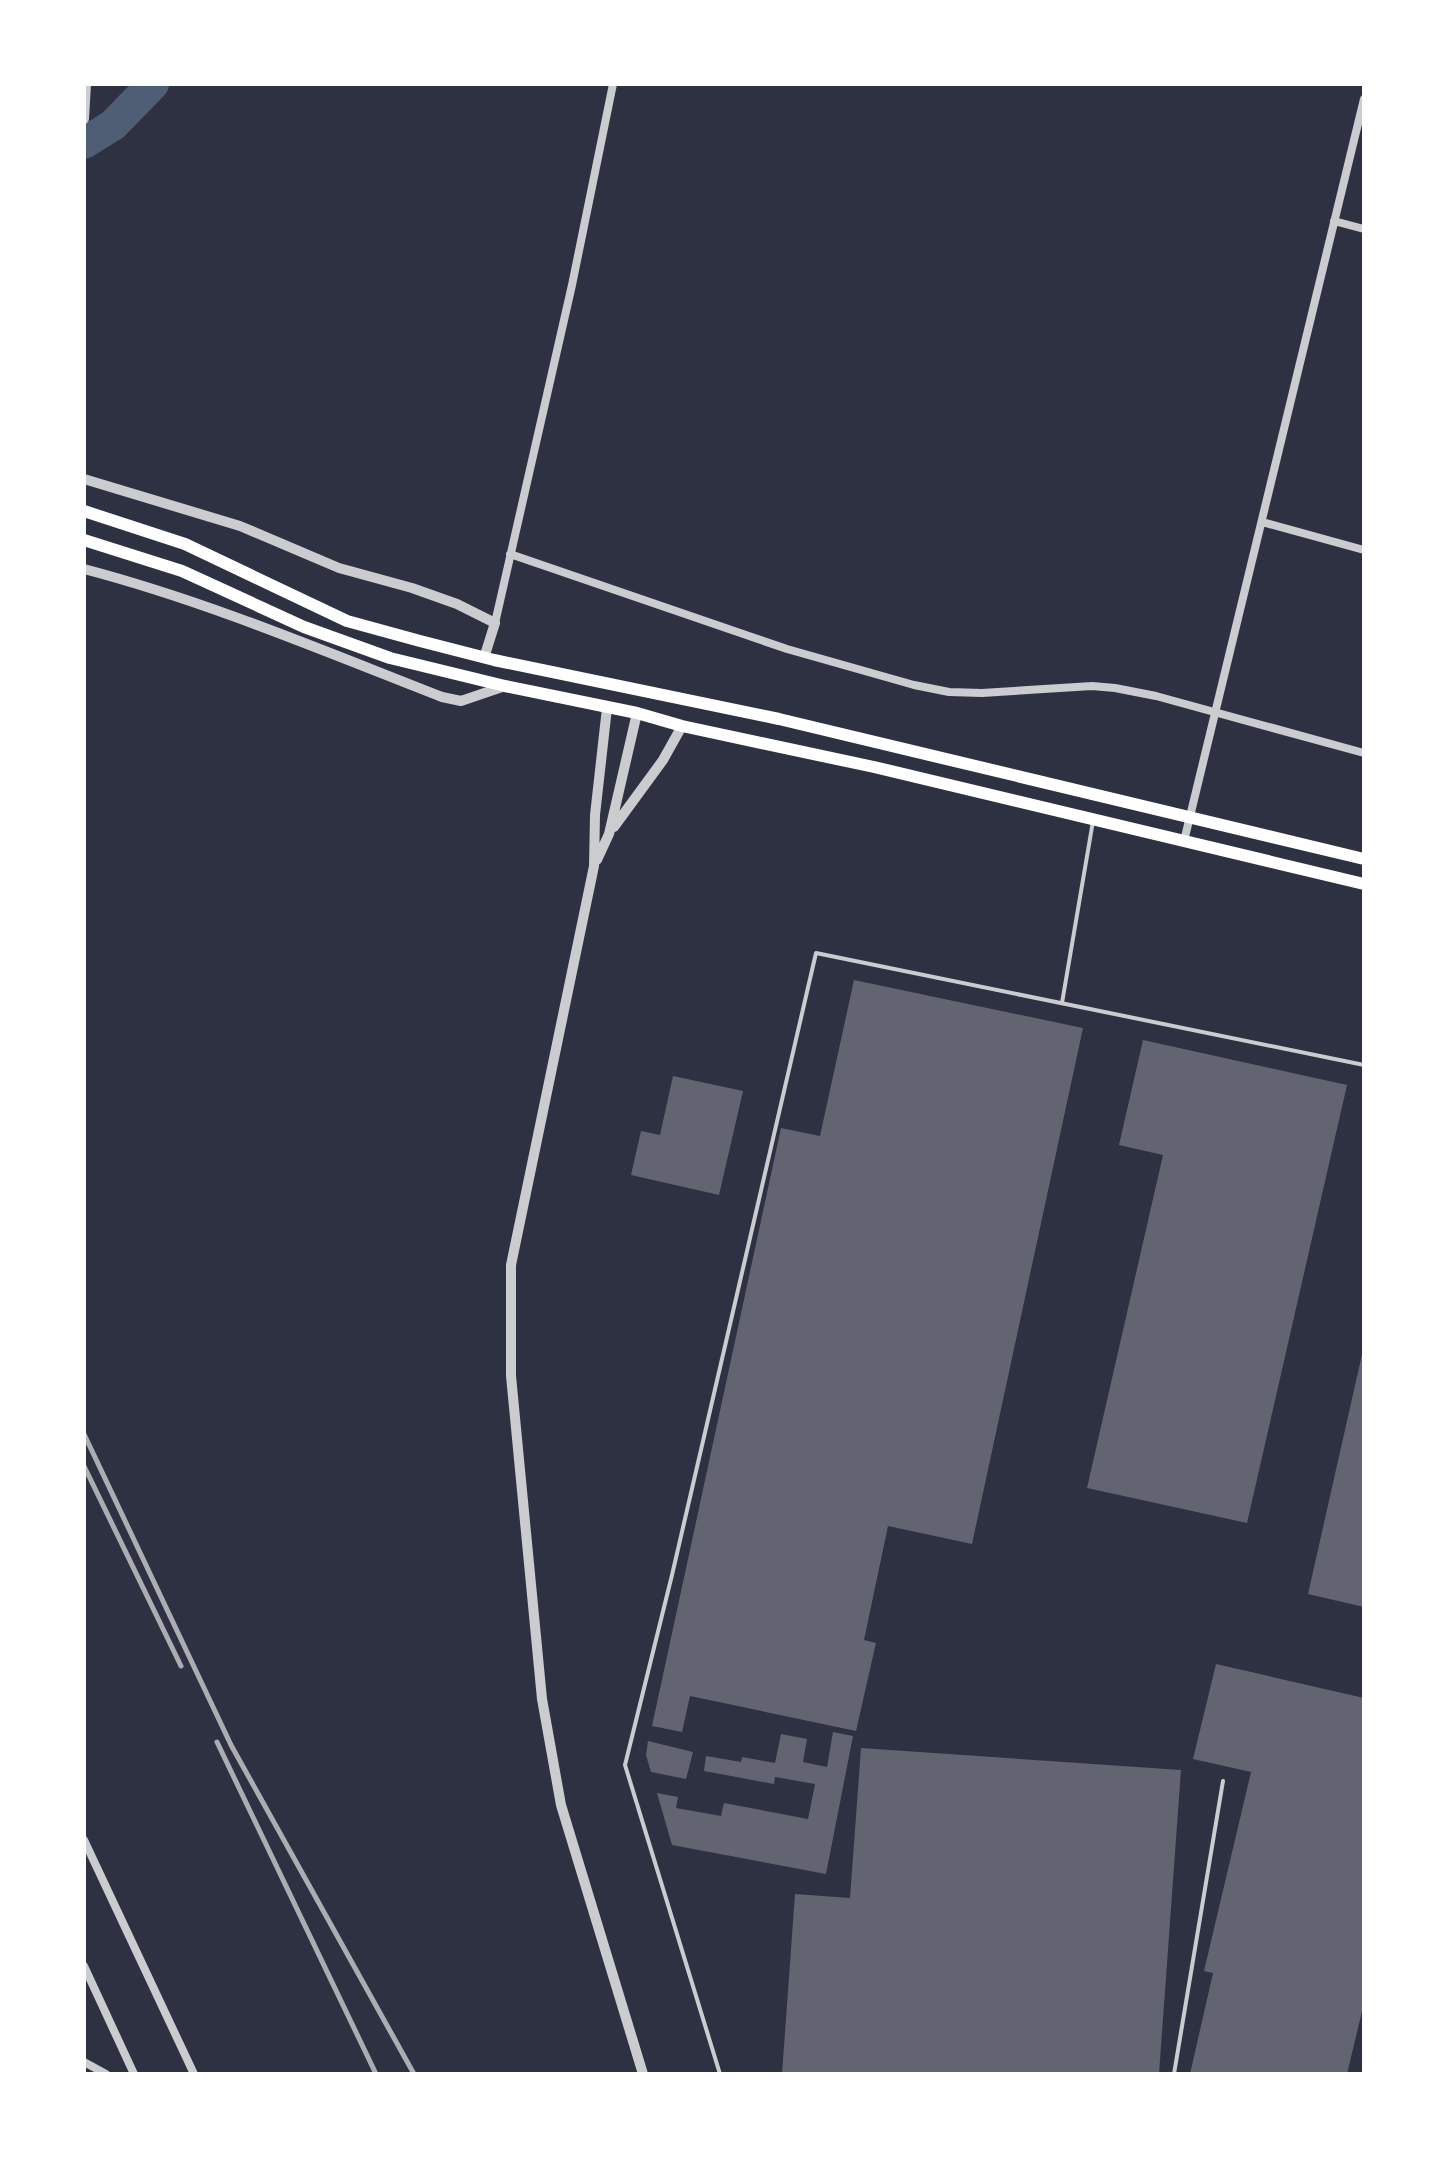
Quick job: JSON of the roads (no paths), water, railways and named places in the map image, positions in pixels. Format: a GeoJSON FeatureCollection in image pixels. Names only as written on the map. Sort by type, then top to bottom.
{"type":"FeatureCollection","features":[{"type":"Feature","properties":{"kind":"main road"},"geometry":{"type":"LineString","coordinates":[[84,511],[185,544],[347,621],[484,658],[779,719],[1364,859]]}},
{"type":"Feature","properties":{"kind":"main road"},"geometry":{"type":"LineString","coordinates":[[84,540],[182,571],[304,627],[390,658],[874,767],[1364,884]]}},
{"type":"Feature","properties":{"kind":"street"},"geometry":{"type":"LineString","coordinates":[[85,114],[86,84]]}},
{"type":"Feature","properties":{"kind":"street"},"geometry":{"type":"LineString","coordinates":[[484,658],[495,623],[572,285],[613,84]]}},
{"type":"Feature","properties":{"kind":"street"},"geometry":{"type":"LineString","coordinates":[[1184,841],[1364,99]]}},
{"type":"Feature","properties":{"kind":"street"},"geometry":{"type":"LineString","coordinates":[[1334,221],[1364,229]]}},
{"type":"Feature","properties":{"kind":"street"},"geometry":{"type":"LineString","coordinates":[[84,479],[240,526],[339,568],[457,604],[495,623]]}},
{"type":"Feature","properties":{"kind":"street"},"geometry":{"type":"LineString","coordinates":[[1262,522],[1364,550]]}},
{"type":"Feature","properties":{"kind":"street"},"geometry":{"type":"LineString","coordinates":[[510,554],[787,649],[914,685],[949,692],[1005,694],[1092,686],[1115,688],[1364,753]]}},
{"type":"Feature","properties":{"kind":"street"},"geometry":{"type":"LineString","coordinates":[[84,569],[149,586],[442,697],[461,701],[505,686]]}},
{"type":"Feature","properties":{"kind":"street"},"geometry":{"type":"LineString","coordinates":[[607,708],[595,815],[594,866],[511,1265],[511,1376],[542,1699],[561,1805],[643,2074]]}},
{"type":"Feature","properties":{"kind":"street"},"geometry":{"type":"LineString","coordinates":[[609,834],[637,713]]}},
{"type":"Feature","properties":{"kind":"street"},"geometry":{"type":"LineString","coordinates":[[594,866],[609,834],[663,760],[682,726]]}},
{"type":"Feature","properties":{"kind":"street"},"geometry":{"type":"LineString","coordinates":[[84,1840],[194,2074]]}},
{"type":"Feature","properties":{"kind":"street"},"geometry":{"type":"LineString","coordinates":[[84,1966],[134,2074]]}},
{"type":"Feature","properties":{"kind":"street"},"geometry":{"type":"LineString","coordinates":[[84,2062],[106,2074]]}},
{"type":"Feature","properties":{"kind":"lane"},"geometry":{"type":"LineString","coordinates":[[1062,1003],[1093,821]]}},
{"type":"Feature","properties":{"kind":"lane"},"geometry":{"type":"LineString","coordinates":[[720,2074],[625,1765],[816,953],[1364,1065]]}},
{"type":"Feature","properties":{"kind":"lane"},"geometry":{"type":"LineString","coordinates":[[1174,2074],[1223,1781]]}},
{"type":"Feature","properties":{"kind":"waterway"},"geometry":{"type":"LineString","coordinates":[[84,143],[113,125],[153,84]]}},
{"type":"Feature","properties":{"kind":"railway"},"geometry":{"type":"LineString","coordinates":[[84,1434],[231,1745],[414,2074]]}},
{"type":"Feature","properties":{"kind":"railway"},"geometry":{"type":"LineString","coordinates":[[84,1466],[181,1666]]}},
{"type":"Feature","properties":{"kind":"railway"},"geometry":{"type":"LineString","coordinates":[[217,1742],[376,2074]]}}]}
